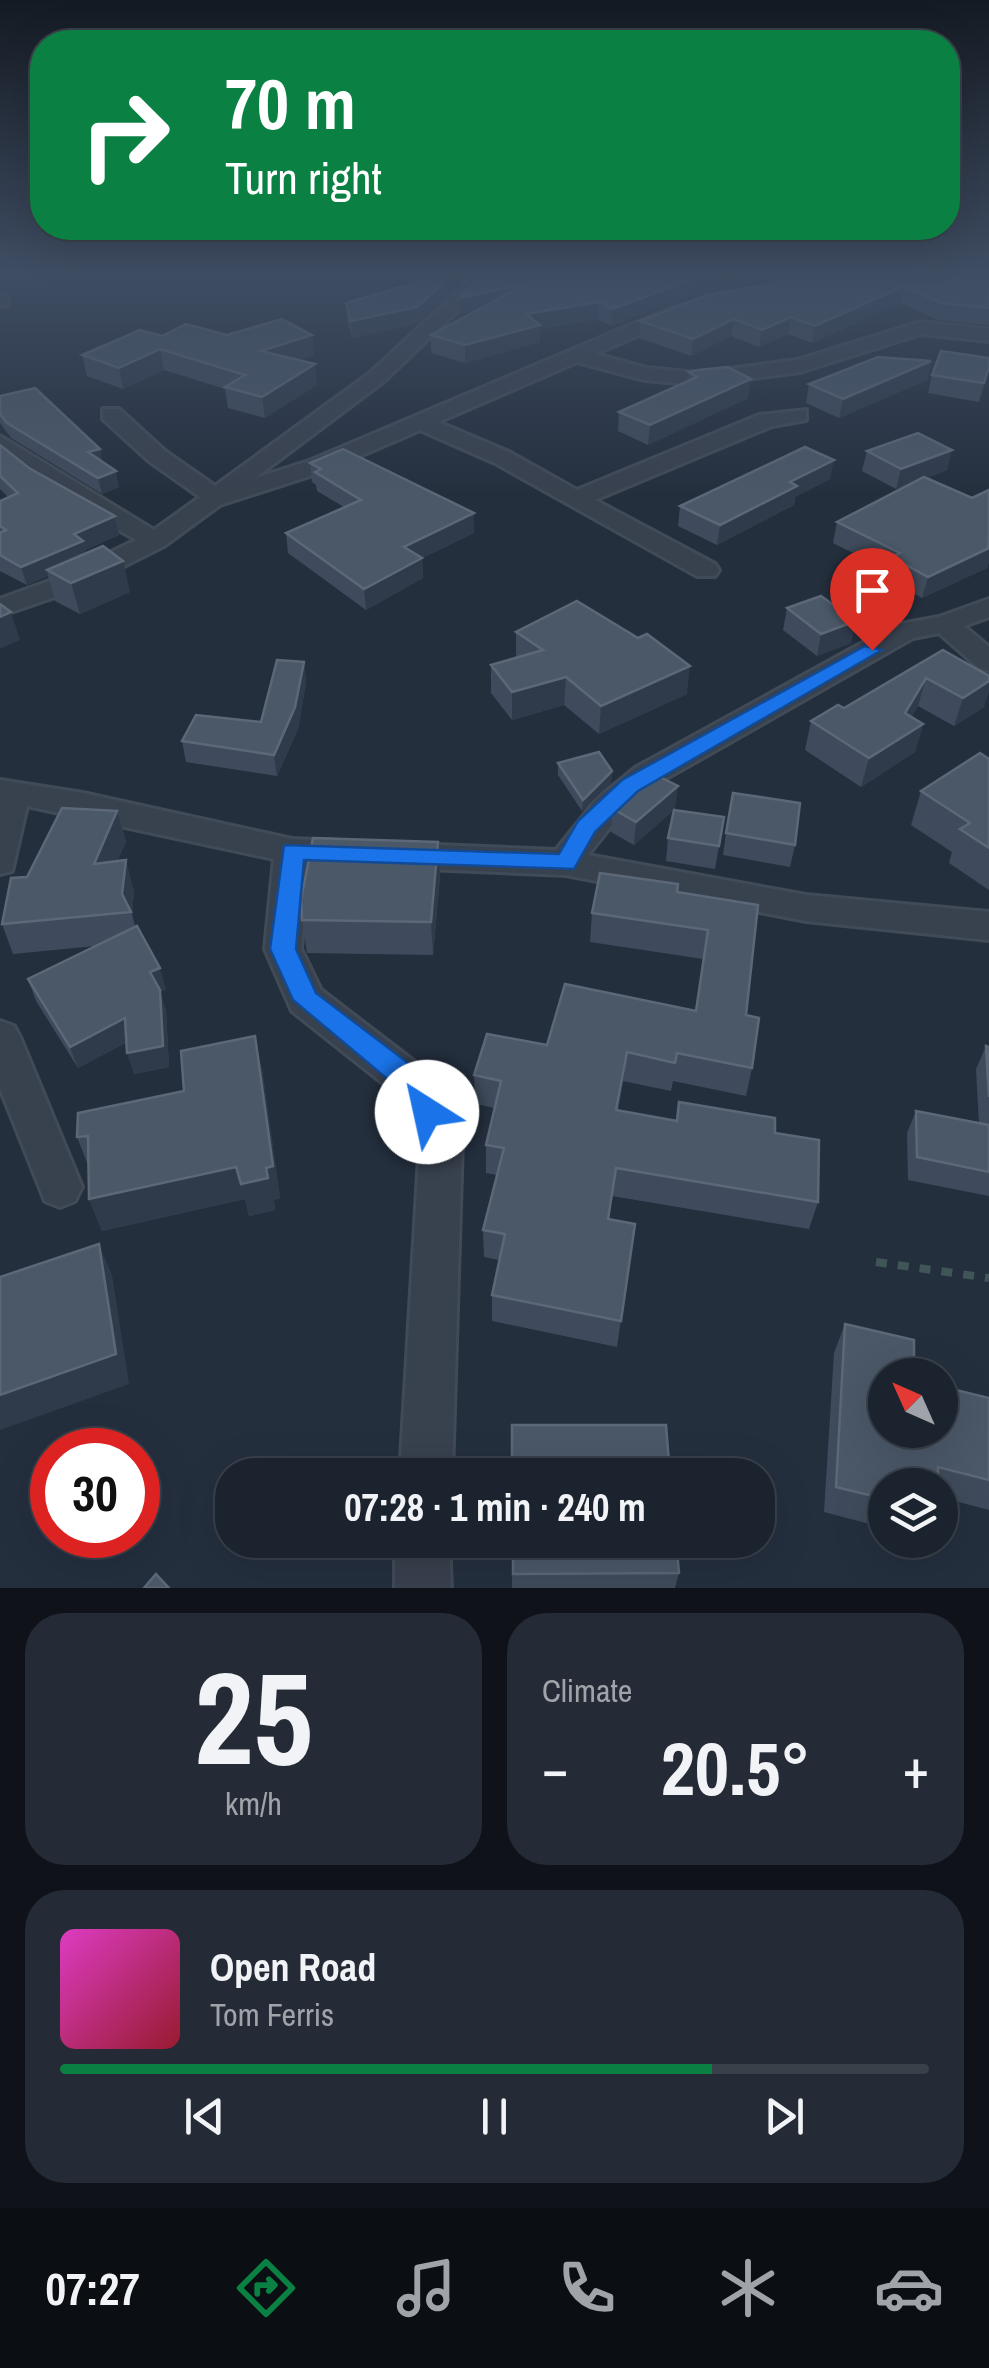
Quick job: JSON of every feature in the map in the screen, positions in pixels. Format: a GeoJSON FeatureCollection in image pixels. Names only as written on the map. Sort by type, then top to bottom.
{"type":"FeatureCollection","features":[{"type":"Feature","properties":{"kind":"street"},"geometry":{"type":"LineString","coordinates":[[0,608],[70,582],[154,541],[377,377],[409,347]]}},
{"type":"Feature","properties":{"kind":"street"},"geometry":{"type":"LineString","coordinates":[[217,498],[318,466],[595,347]]}},
{"type":"Feature","properties":{"kind":"street"},"geometry":{"type":"LineString","coordinates":[[576,355],[645,374],[699,378],[800,366],[860,347]]}},
{"type":"Feature","properties":{"kind":"street"},"geometry":{"type":"LineString","coordinates":[[112,414],[157,456],[217,498]]}},
{"type":"Feature","properties":{"kind":"street"},"geometry":{"type":"LineString","coordinates":[[576,499],[767,420],[798,416]]}},
{"type":"Feature","properties":{"kind":"street"},"geometry":{"type":"LineString","coordinates":[[420,422],[503,458],[706,570]]}},
{"type":"Feature","properties":{"kind":"street"},"geometry":{"type":"LineString","coordinates":[[0,443],[44,477],[154,541]]}},
{"type":"Feature","properties":{"kind":"street"},"geometry":{"type":"LineString","coordinates":[[566,863],[587,826],[630,786],[905,632],[945,624],[989,606]]}},
{"type":"Feature","properties":{"kind":"street"},"geometry":{"type":"LineString","coordinates":[[945,624],[989,662]]}},
{"type":"Feature","properties":{"kind":"street"},"geometry":{"type":"LineString","coordinates":[[0,862],[7,792],[84,804],[292,851],[566,863],[806,908],[989,926]]}},
{"type":"Feature","properties":{"kind":"street"},"geometry":{"type":"LineString","coordinates":[[292,851],[283,949],[306,1000],[414,1084],[440,1141],[427,1458]]}},
{"type":"Feature","properties":{"kind":"street"},"geometry":{"type":"LineString","coordinates":[[0,1036],[60,1187]]}},
{"type":"Feature","properties":{"kind":"street"},"geometry":{"type":"LineString","coordinates":[[422,1558],[423,1588]]}},
{"type":"Feature","properties":{"kind":"path"},"geometry":{"type":"LineString","coordinates":[[876,1262],[989,1278]]}},
{"type":"Feature","properties":{"kind":"building"},"geometry":{"type":"Polygon","coordinates":[[[100,347],[273,347],[261,351],[315,364],[262,397],[225,387],[245,375],[160,349],[119,368],[82,355],[100,347]]]}},
{"type":"Feature","properties":{"kind":"building"},"geometry":{"type":"Polygon","coordinates":[[[941,351],[989,358],[984,383],[932,375],[941,351]]]}},
{"type":"Feature","properties":{"kind":"building"},"geometry":{"type":"Polygon","coordinates":[[[878,357],[931,361],[843,399],[809,384],[878,357]]]}},
{"type":"Feature","properties":{"kind":"building"},"geometry":{"type":"Polygon","coordinates":[[[728,367],[751,379],[650,425],[619,412],[697,377],[689,372],[728,367]]]}},
{"type":"Feature","properties":{"kind":"building"},"geometry":{"type":"Polygon","coordinates":[[[35,388],[100,449],[88,452],[116,471],[98,478],[7,423],[0,414],[0,396],[35,388]]]}},
{"type":"Feature","properties":{"kind":"building"},"geometry":{"type":"Polygon","coordinates":[[[918,433],[952,450],[901,469],[867,451],[918,433]]]}},
{"type":"Feature","properties":{"kind":"building"},"geometry":{"type":"Polygon","coordinates":[[[0,445],[29,468],[115,516],[74,534],[83,541],[21,567],[0,555],[0,533],[6,530],[0,526],[0,501],[18,493],[0,476],[0,445]]]}},
{"type":"Feature","properties":{"kind":"building"},"geometry":{"type":"Polygon","coordinates":[[[805,447],[834,460],[790,482],[797,486],[720,525],[680,506],[805,447]]]}},
{"type":"Feature","properties":{"kind":"building"},"geometry":{"type":"Polygon","coordinates":[[[343,449],[474,513],[404,547],[422,558],[364,589],[286,533],[361,500],[315,472],[321,469],[310,463],[343,449]]]}},
{"type":"Feature","properties":{"kind":"building"},"geometry":{"type":"Polygon","coordinates":[[[924,477],[972,498],[989,490],[989,548],[928,577],[892,557],[900,553],[837,522],[924,477]]]}},
{"type":"Feature","properties":{"kind":"building"},"geometry":{"type":"Polygon","coordinates":[[[103,546],[123,561],[71,583],[47,570],[103,546]]]}},
{"type":"Feature","properties":{"kind":"building"},"geometry":{"type":"Polygon","coordinates":[[[821,596],[856,621],[821,634],[787,608],[821,596]]]}},
{"type":"Feature","properties":{"kind":"building"},"geometry":{"type":"Polygon","coordinates":[[[577,601],[638,638],[647,634],[690,666],[601,706],[566,677],[512,692],[491,665],[543,650],[516,632],[577,601]]]}},
{"type":"Feature","properties":{"kind":"building"},"geometry":{"type":"Polygon","coordinates":[[[0,604],[11,612],[0,617],[0,604]]]}},
{"type":"Feature","properties":{"kind":"building"},"geometry":{"type":"Polygon","coordinates":[[[943,650],[989,676],[989,681],[963,698],[926,678],[905,713],[923,724],[869,758],[811,721],[838,705],[844,708],[943,650]]]}},
{"type":"Feature","properties":{"kind":"building"},"geometry":{"type":"Polygon","coordinates":[[[277,660],[304,662],[295,707],[274,755],[182,741],[196,715],[261,722],[277,660]]]}},
{"type":"Feature","properties":{"kind":"building"},"geometry":{"type":"Polygon","coordinates":[[[599,752],[612,771],[583,800],[558,763],[599,752]]]}},
{"type":"Feature","properties":{"kind":"building"},"geometry":{"type":"Polygon","coordinates":[[[980,753],[989,759],[989,848],[960,829],[970,823],[921,791],[980,753]]]}},
{"type":"Feature","properties":{"kind":"building"},"geometry":{"type":"Polygon","coordinates":[[[652,773],[678,786],[636,822],[613,809],[624,796],[652,773]]]}},
{"type":"Feature","properties":{"kind":"building"},"geometry":{"type":"Polygon","coordinates":[[[733,793],[800,803],[795,845],[726,833],[733,793]]]}},
{"type":"Feature","properties":{"kind":"building"},"geometry":{"type":"Polygon","coordinates":[[[62,808],[117,811],[94,864],[126,860],[122,894],[131,912],[2,924],[11,878],[27,877],[62,808]]]}},
{"type":"Feature","properties":{"kind":"building"},"geometry":{"type":"Polygon","coordinates":[[[674,810],[724,817],[719,846],[668,838],[674,810]]]}},
{"type":"Feature","properties":{"kind":"building"},"geometry":{"type":"Polygon","coordinates":[[[313,838],[438,842],[431,922],[302,920],[301,900],[313,838]]]}},
{"type":"Feature","properties":{"kind":"building"},"geometry":{"type":"Polygon","coordinates":[[[600,873],[678,884],[677,892],[758,905],[746,1015],[759,1018],[752,1068],[677,1053],[675,1063],[627,1052],[616,1110],[677,1121],[679,1102],[775,1118],[775,1133],[819,1140],[818,1202],[616,1168],[608,1219],[635,1224],[621,1321],[492,1295],[505,1234],[483,1230],[504,1148],[486,1145],[501,1081],[474,1075],[487,1034],[547,1045],[565,984],[696,1011],[708,930],[592,913],[600,873]]]}},
{"type":"Feature","properties":{"kind":"building"},"geometry":{"type":"Polygon","coordinates":[[[137,926],[160,968],[150,972],[160,990],[163,1046],[127,1053],[125,1018],[70,1047],[28,979],[137,926]]]}},
{"type":"Feature","properties":{"kind":"building"},"geometry":{"type":"Polygon","coordinates":[[[255,1036],[273,1166],[266,1168],[268,1178],[241,1184],[236,1167],[89,1199],[88,1136],[77,1137],[78,1113],[184,1091],[181,1051],[255,1036]]]}},
{"type":"Feature","properties":{"kind":"building"},"geometry":{"type":"Polygon","coordinates":[[[986,1046],[989,1047],[989,1097],[986,1046]]]}},
{"type":"Feature","properties":{"kind":"building"},"geometry":{"type":"Polygon","coordinates":[[[916,1111],[989,1125],[989,1172],[917,1157],[916,1111]]]}},
{"type":"Feature","properties":{"kind":"building"},"geometry":{"type":"Polygon","coordinates":[[[99,1244],[116,1354],[0,1395],[0,1277],[99,1244]]]}},
{"type":"Feature","properties":{"kind":"building"},"geometry":{"type":"Polygon","coordinates":[[[845,1324],[914,1340],[914,1358],[868,1358],[868,1448],[958,1448],[958,1390],[989,1398],[989,1480],[958,1472],[958,1468],[868,1468],[868,1495],[836,1487],[845,1324]]]}},
{"type":"Feature","properties":{"kind":"building"},"geometry":{"type":"Polygon","coordinates":[[[512,1425],[666,1425],[669,1458],[512,1458],[512,1425]]]}},
{"type":"Feature","properties":{"kind":"building"},"geometry":{"type":"Polygon","coordinates":[[[513,1558],[678,1558],[679,1573],[513,1574],[513,1558]]]}},
{"type":"Feature","properties":{"kind":"building"},"geometry":{"type":"Polygon","coordinates":[[[156,1574],[169,1588],[144,1588],[156,1574]]]}},
{"type":"Feature","properties":{"kind":"route"},"geometry":{"type":"LineString","coordinates":[[427,1112],[414,1084],[306,1000],[283,949],[292,851],[566,863],[587,826],[630,786],[872,650]]}}]}
